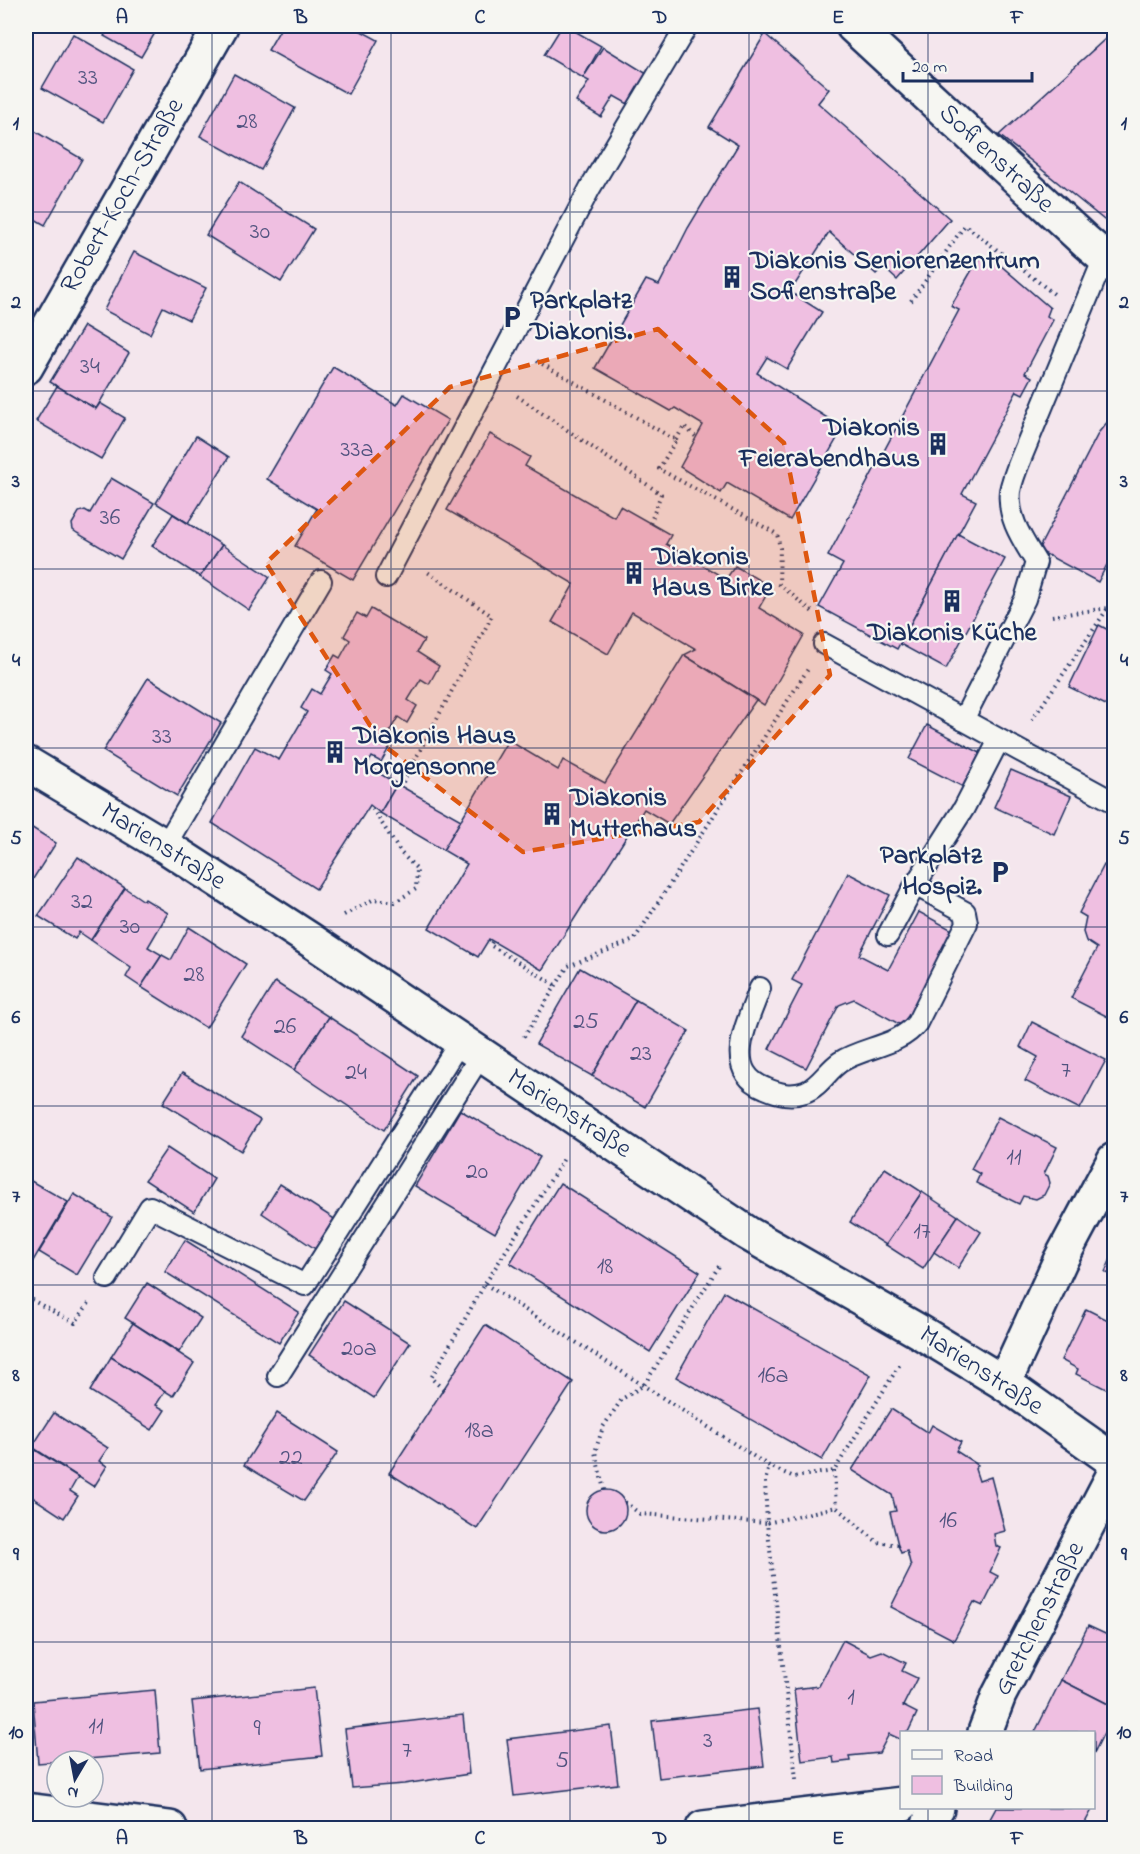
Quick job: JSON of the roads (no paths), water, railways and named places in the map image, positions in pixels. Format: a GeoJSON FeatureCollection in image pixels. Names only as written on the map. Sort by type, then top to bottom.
{"type":"FeatureCollection","features":[{"type":"Feature","properties":{"kind":"street","name":"Robert-Koch-Straße"},"geometry":{"type":"LineString","coordinates":[[26,367],[221,26]]}},
{"type":"Feature","properties":{"kind":"street","name":"Sofienstraße"},"geometry":{"type":"LineString","coordinates":[[853,26],[1109,262]]}},
{"type":"Feature","properties":{"kind":"street","name":"Marienstraße"},"geometry":{"type":"LineString","coordinates":[[26,763],[165,846],[309,939],[747,1233],[1004,1383],[1114,1461]]}},
{"type":"Feature","properties":{"kind":"street"},"geometry":{"type":"LineString","coordinates":[[1004,1383],[1060,1261],[1114,1160]]}},
{"type":"Feature","properties":{"kind":"street","name":"Gretchenstraße"},"geometry":{"type":"LineString","coordinates":[[985,1731],[999,1695],[1114,1474]]}},
{"type":"Feature","properties":{"kind":"street"},"geometry":{"type":"LineString","coordinates":[[703,1828],[900,1804]]}},
{"type":"Feature","properties":{"kind":"street"},"geometry":{"type":"LineString","coordinates":[[26,1810],[170,1828]]}},
{"type":"Feature","properties":{"kind":"lane"},"geometry":{"type":"LineString","coordinates":[[386,577],[590,189],[687,26]]}},
{"type":"Feature","properties":{"kind":"lane"},"geometry":{"type":"LineString","coordinates":[[963,720],[1025,599],[1036,562],[1016,529],[1010,509],[1010,490],[1080,314],[1109,262]]}},
{"type":"Feature","properties":{"kind":"lane"},"geometry":{"type":"LineString","coordinates":[[165,846],[321,581]]}},
{"type":"Feature","properties":{"kind":"lane"},"geometry":{"type":"LineString","coordinates":[[824,644],[1114,802]]}},
{"type":"Feature","properties":{"kind":"lane"},"geometry":{"type":"LineString","coordinates":[[888,935],[915,885],[964,808],[999,740]]}},
{"type":"Feature","properties":{"kind":"lane"},"geometry":{"type":"LineString","coordinates":[[760,988],[740,1048],[740,1062],[747,1075],[761,1086],[776,1093],[792,1095],[808,1091],[840,1062],[905,1035],[917,1023],[967,923],[965,912],[915,885]]}},
{"type":"Feature","properties":{"kind":"lane"},"geometry":{"type":"LineString","coordinates":[[107,1278],[150,1207],[305,1285],[482,1055]]}},
{"type":"Feature","properties":{"kind":"lane"},"geometry":{"type":"LineString","coordinates":[[278,1376],[482,1055]]}},
{"type":"Feature","properties":{"kind":"place","name":"Diakonis Seniorenzentrum Sofienstraße"},"geometry":{"type":"Point","coordinates":[732,277]}},
{"type":"Feature","properties":{"kind":"place","name":"Parkplatz Diakonis."},"geometry":{"type":"Point","coordinates":[512,317]}},
{"type":"Feature","properties":{"kind":"place","name":"Diakonis Feierabendhaus"},"geometry":{"type":"Point","coordinates":[938,444]}},
{"type":"Feature","properties":{"kind":"place","name":"Diakonis Haus Birke"},"geometry":{"type":"Point","coordinates":[634,573]}},
{"type":"Feature","properties":{"kind":"place","name":"Diakonis Küche"},"geometry":{"type":"Point","coordinates":[952,601]}},
{"type":"Feature","properties":{"kind":"place","name":"Diakonis Haus Morgensonne"},"geometry":{"type":"Point","coordinates":[335,752]}},
{"type":"Feature","properties":{"kind":"place","name":"Diakonis Mutterhaus"},"geometry":{"type":"Point","coordinates":[552,814]}},
{"type":"Feature","properties":{"kind":"place","name":"Parkplatz Hospiz."},"geometry":{"type":"Point","coordinates":[1000,872]}}]}
